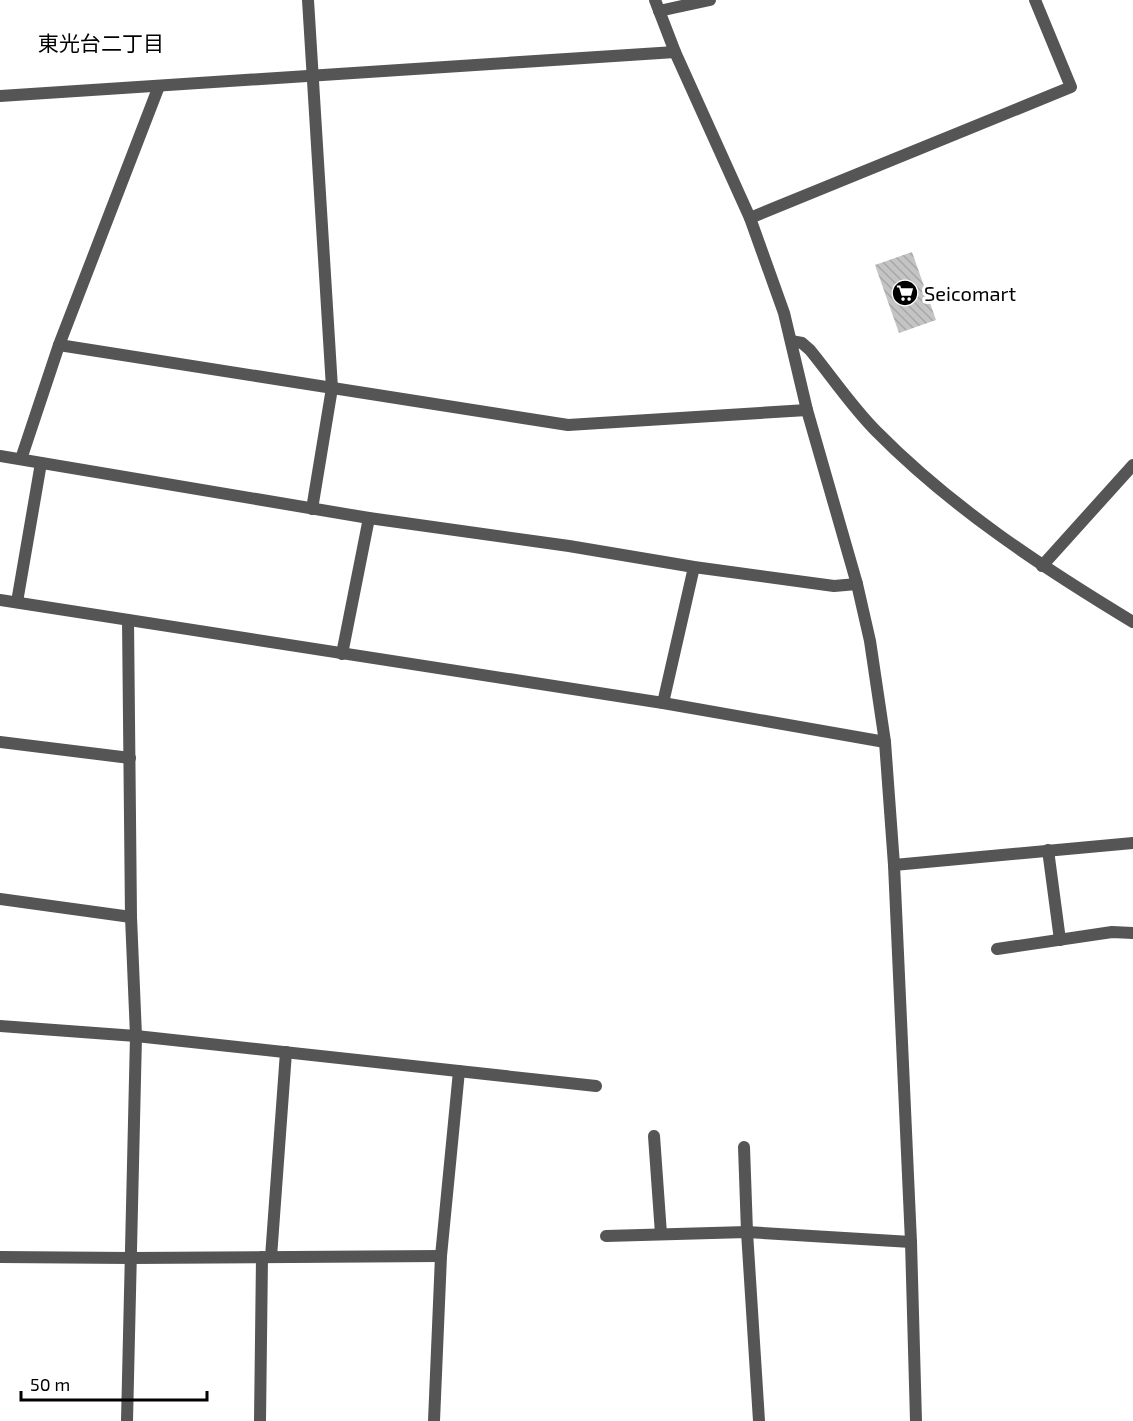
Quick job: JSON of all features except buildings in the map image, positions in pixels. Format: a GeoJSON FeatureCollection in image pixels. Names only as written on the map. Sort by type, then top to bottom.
{"type":"FeatureCollection","features":[{"type":"Feature","properties":{"kind":"street"},"geometry":{"type":"LineString","coordinates":[[308,0],[332,388],[312,508]]}},
{"type":"Feature","properties":{"kind":"street"},"geometry":{"type":"LineString","coordinates":[[710,0],[657,6],[675,52],[750,218],[784,313],[807,410],[857,584],[878,687],[885,742],[894,865],[911,1242],[916,1421]]}},
{"type":"Feature","properties":{"kind":"street"},"geometry":{"type":"LineString","coordinates":[[750,218],[1071,87],[1035,0]]}},
{"type":"Feature","properties":{"kind":"street"},"geometry":{"type":"LineString","coordinates":[[0,96],[675,52]]}},
{"type":"Feature","properties":{"kind":"street"},"geometry":{"type":"LineString","coordinates":[[21,459],[59,345],[159,86]]}},
{"type":"Feature","properties":{"kind":"street"},"geometry":{"type":"LineString","coordinates":[[791,341],[802,343],[810,350],[875,430],[932,484],[1042,566],[1133,622]]}},
{"type":"Feature","properties":{"kind":"street"},"geometry":{"type":"LineString","coordinates":[[59,345],[568,425],[807,410]]}},
{"type":"Feature","properties":{"kind":"street"},"geometry":{"type":"LineString","coordinates":[[0,456],[369,518],[570,546],[694,567],[834,586],[857,584]]}},
{"type":"Feature","properties":{"kind":"street"},"geometry":{"type":"LineString","coordinates":[[17,602],[41,463]]}},
{"type":"Feature","properties":{"kind":"street"},"geometry":{"type":"LineString","coordinates":[[1042,566],[1133,465]]}},
{"type":"Feature","properties":{"kind":"street"},"geometry":{"type":"LineString","coordinates":[[342,654],[369,518]]}},
{"type":"Feature","properties":{"kind":"street"},"geometry":{"type":"LineString","coordinates":[[663,703],[694,567]]}},
{"type":"Feature","properties":{"kind":"street"},"geometry":{"type":"LineString","coordinates":[[0,600],[663,703],[885,742]]}},
{"type":"Feature","properties":{"kind":"street"},"geometry":{"type":"LineString","coordinates":[[127,1421],[136,1036],[131,917],[128,620]]}},
{"type":"Feature","properties":{"kind":"street"},"geometry":{"type":"LineString","coordinates":[[0,742],[130,758]]}},
{"type":"Feature","properties":{"kind":"street"},"geometry":{"type":"LineString","coordinates":[[894,865],[1133,843]]}},
{"type":"Feature","properties":{"kind":"street"},"geometry":{"type":"LineString","coordinates":[[1048,850],[1060,940]]}},
{"type":"Feature","properties":{"kind":"street"},"geometry":{"type":"LineString","coordinates":[[0,899],[131,917]]}},
{"type":"Feature","properties":{"kind":"street"},"geometry":{"type":"LineString","coordinates":[[997,949],[1112,932],[1133,933]]}},
{"type":"Feature","properties":{"kind":"street"},"geometry":{"type":"LineString","coordinates":[[0,1026],[136,1036],[596,1086]]}},
{"type":"Feature","properties":{"kind":"street"},"geometry":{"type":"LineString","coordinates":[[260,1421],[266,1257],[286,1052]]}},
{"type":"Feature","properties":{"kind":"street"},"geometry":{"type":"LineString","coordinates":[[434,1421],[441,1256],[459,1071]]}},
{"type":"Feature","properties":{"kind":"street"},"geometry":{"type":"LineString","coordinates":[[654,1136],[661,1234]]}},
{"type":"Feature","properties":{"kind":"street"},"geometry":{"type":"LineString","coordinates":[[744,1148],[759,1421]]}},
{"type":"Feature","properties":{"kind":"street"},"geometry":{"type":"LineString","coordinates":[[606,1236],[747,1232],[911,1242]]}},
{"type":"Feature","properties":{"kind":"street"},"geometry":{"type":"LineString","coordinates":[[0,1257],[441,1256]]}},
{"type":"Feature","properties":{"kind":"place","name":"Seicomart"},"geometry":{"type":"Point","coordinates":[905,293]}},
{"type":"Feature","properties":{"kind":"district","name":"東光台二丁目"},"geometry":{"type":"Point","coordinates":[101,42]}}]}
